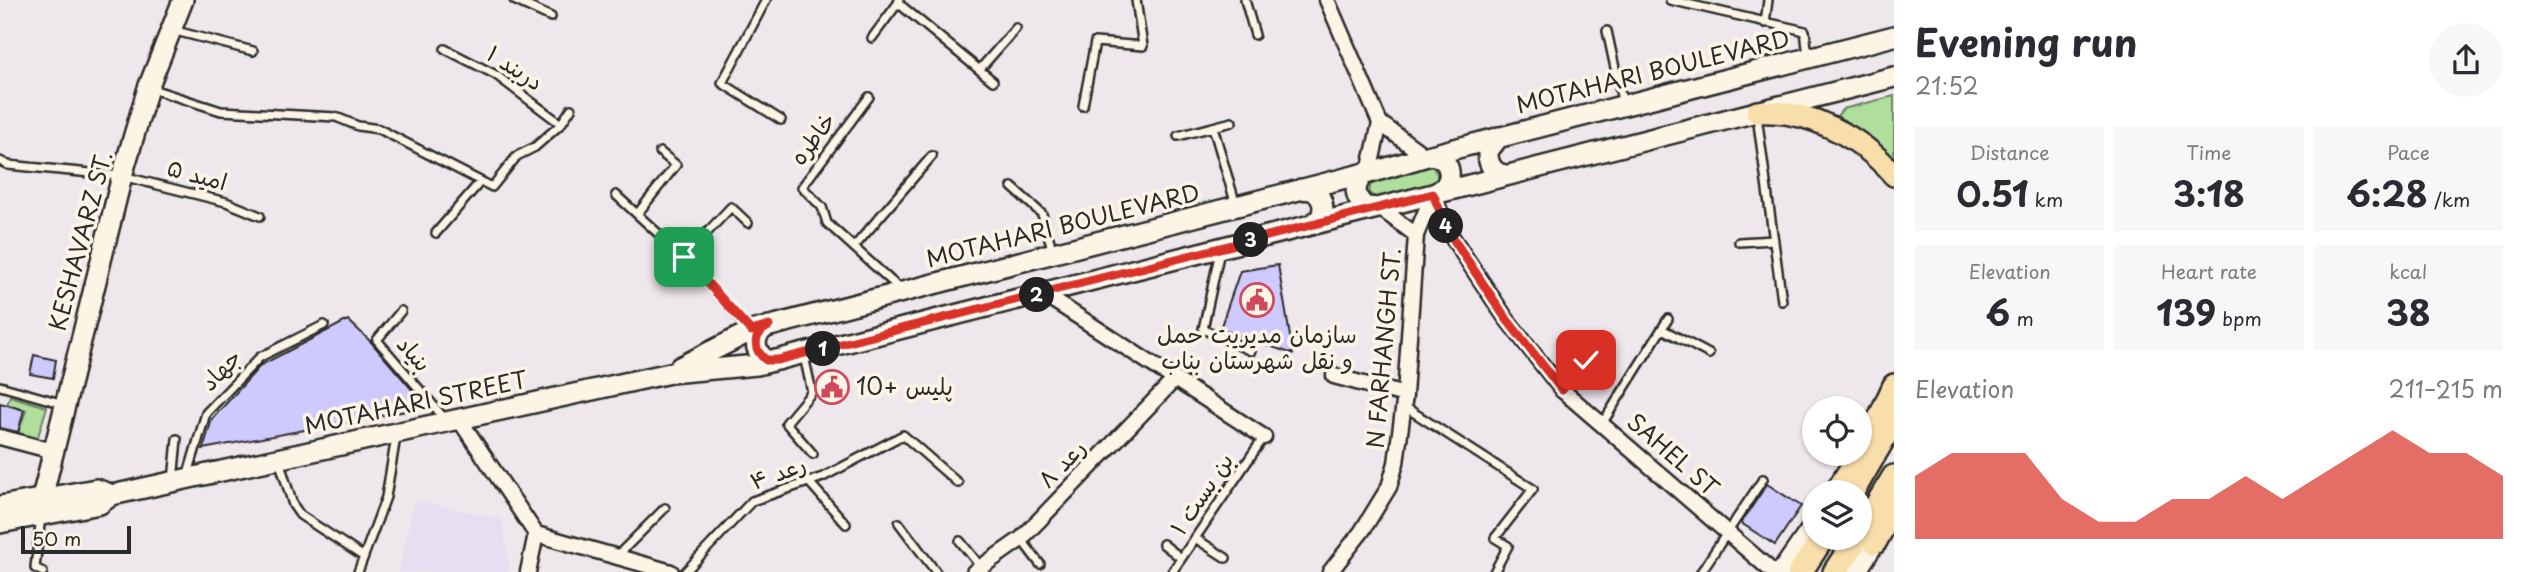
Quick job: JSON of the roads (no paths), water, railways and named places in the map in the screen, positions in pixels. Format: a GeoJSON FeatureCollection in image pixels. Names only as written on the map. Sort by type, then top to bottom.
{"type":"FeatureCollection","features":[{"type":"Feature","properties":{"kind":"highway"},"geometry":{"type":"LineString","coordinates":[[1859,480],[1894,420]]}},
{"type":"Feature","properties":{"kind":"highway"},"geometry":{"type":"LineString","coordinates":[[1872,522],[1894,477]]}},
{"type":"Feature","properties":{"kind":"highway"},"geometry":{"type":"LineString","coordinates":[[1800,572],[1814,550]]}},
{"type":"Feature","properties":{"kind":"highway"},"geometry":{"type":"LineString","coordinates":[[1835,572],[1854,550]]}},
{"type":"Feature","properties":{"kind":"main road","name":"KESHAVARZ ST."},"geometry":{"type":"LineString","coordinates":[[42,507],[52,451],[122,176],[148,88],[183,0]]}},
{"type":"Feature","properties":{"kind":"main road","name":"MOTAHARI BOULEVARD"},"geometry":{"type":"LineString","coordinates":[[670,373],[760,329],[1894,36]]}},
{"type":"Feature","properties":{"kind":"main road"},"geometry":{"type":"LineString","coordinates":[[670,373],[757,365],[803,354],[1894,77]]}},
{"type":"Feature","properties":{"kind":"main road"},"geometry":{"type":"LineString","coordinates":[[1757,111],[1781,110],[1826,125],[1860,144],[1894,176]]}},
{"type":"Feature","properties":{"kind":"main road"},"geometry":{"type":"LineString","coordinates":[[1499,137],[1488,151],[1489,164],[1498,173],[1509,175]]}},
{"type":"Feature","properties":{"kind":"main road"},"geometry":{"type":"LineString","coordinates":[[1425,156],[1437,156],[1450,170],[1446,188],[1433,194]]}},
{"type":"Feature","properties":{"kind":"main road"},"geometry":{"type":"LineString","coordinates":[[1369,172],[1363,175],[1356,186],[1357,198],[1367,207],[1380,208]]}},
{"type":"Feature","properties":{"kind":"main road"},"geometry":{"type":"LineString","coordinates":[[1301,189],[1313,190],[1324,206],[1321,218],[1310,225]]}},
{"type":"Feature","properties":{"kind":"main road"},"geometry":{"type":"LineString","coordinates":[[760,329],[756,338],[757,350],[766,360],[778,360]]}},
{"type":"Feature","properties":{"kind":"main road","name":"MOTAHARI STREET"},"geometry":{"type":"LineString","coordinates":[[42,507],[96,489],[111,495],[670,373]]}},
{"type":"Feature","properties":{"kind":"main road"},"geometry":{"type":"LineString","coordinates":[[1872,433],[1894,385]]}},
{"type":"Feature","properties":{"kind":"main road"},"geometry":{"type":"LineString","coordinates":[[0,506],[42,507]]}},
{"type":"Feature","properties":{"kind":"main road"},"geometry":{"type":"LineString","coordinates":[[0,523],[42,507]]}},
{"type":"Feature","properties":{"kind":"main road"},"geometry":{"type":"LineString","coordinates":[[1872,530],[1894,508]]}},
{"type":"Feature","properties":{"kind":"street"},"geometry":{"type":"LineString","coordinates":[[1327,0],[1380,123],[1425,156]]}},
{"type":"Feature","properties":{"kind":"street"},"geometry":{"type":"LineString","coordinates":[[1369,172],[1380,123]]}},
{"type":"Feature","properties":{"kind":"street","name":"N FARHANGH ST."},"geometry":{"type":"LineString","coordinates":[[1330,572],[1362,531],[1389,487],[1401,439],[1416,235],[1433,194]]}},
{"type":"Feature","properties":{"kind":"street","name":"SAHEL ST"},"geometry":{"type":"LineString","coordinates":[[1433,194],[1448,231],[1505,317],[1562,390],[1773,572]]}},
{"type":"Feature","properties":{"kind":"street","name":"N FARHANGH ST."},"geometry":{"type":"LineString","coordinates":[[1380,208],[1416,235]]}},
{"type":"Feature","properties":{"kind":"street"},"geometry":{"type":"LineString","coordinates":[[1042,293],[1264,437]]}},
{"type":"Feature","properties":{"kind":"street"},"geometry":{"type":"LineString","coordinates":[[1334,376],[1405,401]]}},
{"type":"Feature","properties":{"kind":"street","name":"رعد ۸"},"geometry":{"type":"LineString","coordinates":[[977,570],[1021,539],[1175,379]]}},
{"type":"Feature","properties":{"kind":"street"},"geometry":{"type":"LineString","coordinates":[[453,420],[536,534],[671,572]]}},
{"type":"Feature","properties":{"kind":"street"},"geometry":{"type":"LineString","coordinates":[[0,437],[52,451]]}},
{"type":"Feature","properties":{"kind":"street"},"geometry":{"type":"LineString","coordinates":[[528,572],[536,534]]}},
{"type":"Feature","properties":{"kind":"street"},"geometry":{"type":"LineString","coordinates":[[1781,572],[1802,542]]}},
{"type":"Feature","properties":{"kind":"street"},"geometry":{"type":"LineString","coordinates":[[1857,572],[1862,550]]}},
{"type":"Feature","properties":{"kind":"lane"},"geometry":{"type":"LineString","coordinates":[[514,0],[551,17]]}},
{"type":"Feature","properties":{"kind":"lane"},"geometry":{"type":"LineString","coordinates":[[766,0],[722,83],[781,120]]}},
{"type":"Feature","properties":{"kind":"lane"},"geometry":{"type":"LineString","coordinates":[[1083,106],[1095,42],[1143,46],[1136,0]]}},
{"type":"Feature","properties":{"kind":"lane"},"geometry":{"type":"LineString","coordinates":[[1245,0],[1255,35]]}},
{"type":"Feature","properties":{"kind":"lane"},"geometry":{"type":"LineString","coordinates":[[1670,0],[1805,31],[1808,58]]}},
{"type":"Feature","properties":{"kind":"lane"},"geometry":{"type":"LineString","coordinates":[[1765,23],[1768,0]]}},
{"type":"Feature","properties":{"kind":"lane"},"geometry":{"type":"LineString","coordinates":[[872,38],[899,1],[993,81]]}},
{"type":"Feature","properties":{"kind":"lane"},"geometry":{"type":"LineString","coordinates":[[979,69],[1016,28]]}},
{"type":"Feature","properties":{"kind":"lane"},"geometry":{"type":"LineString","coordinates":[[170,30],[253,51]]}},
{"type":"Feature","properties":{"kind":"lane"},"geometry":{"type":"LineString","coordinates":[[1607,30],[1623,106]]}},
{"type":"Feature","properties":{"kind":"lane","name":"دربند ۱"},"geometry":{"type":"LineString","coordinates":[[445,49],[496,75],[561,124]]}},
{"type":"Feature","properties":{"kind":"lane"},"geometry":{"type":"LineString","coordinates":[[148,88],[221,111],[336,117],[358,126],[379,129],[492,187],[517,156],[535,147],[561,124],[571,109]]}},
{"type":"Feature","properties":{"kind":"lane","name":"خاطره"},"geometry":{"type":"LineString","coordinates":[[869,97],[802,187],[822,206],[827,223],[903,292]]}},
{"type":"Feature","properties":{"kind":"lane"},"geometry":{"type":"LineString","coordinates":[[1757,111],[1782,301]]}},
{"type":"Feature","properties":{"kind":"lane"},"geometry":{"type":"LineString","coordinates":[[1178,136],[1232,122]]}},
{"type":"Feature","properties":{"kind":"lane"},"geometry":{"type":"LineString","coordinates":[[1213,127],[1237,206]]}},
{"type":"Feature","properties":{"kind":"lane"},"geometry":{"type":"LineString","coordinates":[[638,213],[677,165],[660,152]]}},
{"type":"Feature","properties":{"kind":"lane"},"geometry":{"type":"LineString","coordinates":[[854,247],[932,156]]}},
{"type":"Feature","properties":{"kind":"lane","name":"امید ۵"},"geometry":{"type":"LineString","coordinates":[[0,161],[8,165],[122,176],[226,202],[260,216]]}},
{"type":"Feature","properties":{"kind":"lane"},"geometry":{"type":"LineString","coordinates":[[436,233],[480,182]]}},
{"type":"Feature","properties":{"kind":"lane"},"geometry":{"type":"LineString","coordinates":[[1012,187],[1042,214],[1053,253]]}},
{"type":"Feature","properties":{"kind":"lane"},"geometry":{"type":"LineString","coordinates":[[616,195],[760,329]]}},
{"type":"Feature","properties":{"kind":"lane"},"geometry":{"type":"LineString","coordinates":[[684,257],[731,207],[748,223]]}},
{"type":"Feature","properties":{"kind":"lane"},"geometry":{"type":"LineString","coordinates":[[1739,242],[1774,240]]}},
{"type":"Feature","properties":{"kind":"lane"},"geometry":{"type":"LineString","coordinates":[[1221,248],[1203,329],[1251,351]]}},
{"type":"Feature","properties":{"kind":"lane","name":"بنیاد"},"geometry":{"type":"LineString","coordinates":[[401,311],[377,340],[453,420]]}},
{"type":"Feature","properties":{"kind":"lane"},"geometry":{"type":"LineString","coordinates":[[1602,424],[1668,319]]}},
{"type":"Feature","properties":{"kind":"lane","name":"جهاد"},"geometry":{"type":"LineString","coordinates":[[180,480],[206,413],[260,357],[324,325]]}},
{"type":"Feature","properties":{"kind":"lane"},"geometry":{"type":"LineString","coordinates":[[1661,329],[1709,354]]}},
{"type":"Feature","properties":{"kind":"lane"},"geometry":{"type":"LineString","coordinates":[[803,354],[812,392],[786,423],[814,454]]}},
{"type":"Feature","properties":{"kind":"lane"},"geometry":{"type":"LineString","coordinates":[[1562,390],[1586,360]]}},
{"type":"Feature","properties":{"kind":"lane"},"geometry":{"type":"LineString","coordinates":[[0,386],[64,404]]}},
{"type":"Feature","properties":{"kind":"lane"},"geometry":{"type":"LineString","coordinates":[[1405,401],[1533,489],[1495,538],[1508,546],[1494,572]]}},
{"type":"Feature","properties":{"kind":"lane"},"geometry":{"type":"LineString","coordinates":[[358,572],[386,497],[396,432]]}},
{"type":"Feature","properties":{"kind":"lane","name":"رعد ۴"},"geometry":{"type":"LineString","coordinates":[[685,572],[752,501],[823,477],[903,435],[958,484]]}},
{"type":"Feature","properties":{"kind":"lane","name":"بن بست ۱"},"geometry":{"type":"LineString","coordinates":[[1172,572],[1264,437]]}},
{"type":"Feature","properties":{"kind":"lane"},"geometry":{"type":"LineString","coordinates":[[177,439],[180,480]]}},
{"type":"Feature","properties":{"kind":"lane"},"geometry":{"type":"LineString","coordinates":[[279,458],[293,505],[299,515],[364,557]]}},
{"type":"Feature","properties":{"kind":"lane"},"geometry":{"type":"LineString","coordinates":[[1701,572],[1763,479]]}},
{"type":"Feature","properties":{"kind":"lane"},"geometry":{"type":"LineString","coordinates":[[809,482],[846,524]]}},
{"type":"Feature","properties":{"kind":"lane"},"geometry":{"type":"LineString","coordinates":[[42,507],[35,568],[43,572]]}},
{"type":"Feature","properties":{"kind":"lane"},"geometry":{"type":"LineString","coordinates":[[615,558],[666,508]]}},
{"type":"Feature","properties":{"kind":"lane"},"geometry":{"type":"LineString","coordinates":[[899,523],[936,572]]}},
{"type":"Feature","properties":{"kind":"lane"},"geometry":{"type":"LineString","coordinates":[[1195,538],[1226,558]]}},
{"type":"Feature","properties":{"kind":"lane"},"geometry":{"type":"LineString","coordinates":[[1021,539],[1040,564]]}},
{"type":"Feature","properties":{"kind":"lane"},"geometry":{"type":"LineString","coordinates":[[960,541],[977,570]]}},
{"type":"Feature","properties":{"kind":"lane"},"geometry":{"type":"LineString","coordinates":[[1163,544],[1181,558]]}},
{"type":"Feature","properties":{"kind":"place","name":"سازمان مدیریت حمل و نقل شهرستان بناب"},"geometry":{"type":"Point","coordinates":[1257,300]}},
{"type":"Feature","properties":{"kind":"place","name":"پلیس +10"},"geometry":{"type":"Point","coordinates":[832,387]}}]}
